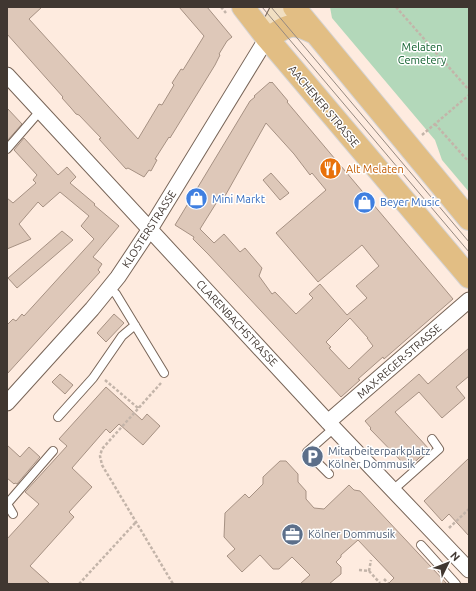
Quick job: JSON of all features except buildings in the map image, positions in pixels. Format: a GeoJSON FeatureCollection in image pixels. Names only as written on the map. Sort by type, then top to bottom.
{"type":"FeatureCollection","features":[{"type":"Feature","properties":{"kind":"main road","name":"AACHENER STRASSE"},"geometry":{"type":"LineString","coordinates":[[243,7],[266,38],[469,277]]}},
{"type":"Feature","properties":{"kind":"main road"},"geometry":{"type":"LineString","coordinates":[[294,7],[469,219]]}},
{"type":"Feature","properties":{"kind":"main road"},"geometry":{"type":"LineString","coordinates":[[266,38],[291,25],[300,26],[315,33]]}},
{"type":"Feature","properties":{"kind":"street"},"geometry":{"type":"LineString","coordinates":[[266,38],[283,7]]}},
{"type":"Feature","properties":{"kind":"street","name":"KLOSTERSTRASSE"},"geometry":{"type":"LineString","coordinates":[[7,403],[92,309],[118,277],[150,229],[266,38]]}},
{"type":"Feature","properties":{"kind":"street","name":"CLARENBACHSTRASSE"},"geometry":{"type":"LineString","coordinates":[[7,75],[331,425],[469,570]]}},
{"type":"Feature","properties":{"kind":"street","name":"MAX-REGER-STRASSE"},"geometry":{"type":"LineString","coordinates":[[331,425],[469,300]]}},
{"type":"Feature","properties":{"kind":"lane"},"geometry":{"type":"LineString","coordinates":[[7,149],[40,111]]}},
{"type":"Feature","properties":{"kind":"lane"},"geometry":{"type":"LineString","coordinates":[[109,288],[116,294],[164,373]]}},
{"type":"Feature","properties":{"kind":"lane"},"geometry":{"type":"LineString","coordinates":[[58,417],[97,374],[122,336],[135,325]]}},
{"type":"Feature","properties":{"kind":"lane"},"geometry":{"type":"LineString","coordinates":[[329,474],[307,452],[331,425]]}},
{"type":"Feature","properties":{"kind":"lane"},"geometry":{"type":"LineString","coordinates":[[393,490],[439,448],[432,439]]}},
{"type":"Feature","properties":{"kind":"lane"},"geometry":{"type":"LineString","coordinates":[[13,514],[7,504],[53,451]]}},
{"type":"Feature","properties":{"kind":"lane"},"geometry":{"type":"LineString","coordinates":[[421,545],[456,584]]}},
{"type":"Feature","properties":{"kind":"path"},"geometry":{"type":"LineString","coordinates":[[396,7],[469,90]]}},
{"type":"Feature","properties":{"kind":"path"},"geometry":{"type":"LineString","coordinates":[[419,138],[469,95]]}},
{"type":"Feature","properties":{"kind":"path"},"geometry":{"type":"LineString","coordinates":[[435,124],[469,162]]}},
{"type":"Feature","properties":{"kind":"path"},"geometry":{"type":"LineString","coordinates":[[164,373],[162,382],[102,449],[100,456],[102,466],[173,584]]}},
{"type":"Feature","properties":{"kind":"path"},"geometry":{"type":"LineString","coordinates":[[97,374],[138,408]]}},
{"type":"Feature","properties":{"kind":"path"},"geometry":{"type":"LineString","coordinates":[[439,538],[469,510]]}},
{"type":"Feature","properties":{"kind":"path"},"geometry":{"type":"LineString","coordinates":[[79,584],[136,522]]}},
{"type":"Feature","properties":{"kind":"path"},"geometry":{"type":"LineString","coordinates":[[369,571],[370,560]]}},
{"type":"Feature","properties":{"kind":"path"},"geometry":{"type":"LineString","coordinates":[[359,570],[369,571],[380,584]]}},
{"type":"Feature","properties":{"kind":"path"},"geometry":{"type":"LineString","coordinates":[[384,579],[389,584]]}},
{"type":"Feature","properties":{"kind":"green space","name":"Melaten Cemetery"},"geometry":{"type":"Polygon","coordinates":[[[330,7],[469,7],[469,192],[442,160],[435,140],[332,18],[330,7]]]}},
{"type":"Feature","properties":{"kind":"tram line"},"geometry":{"type":"LineString","coordinates":[[262,7],[469,252]]}},
{"type":"Feature","properties":{"kind":"tram line"},"geometry":{"type":"LineString","coordinates":[[271,7],[469,242]]}},
{"type":"Feature","properties":{"kind":"place","name":"Alt Melaten"},"geometry":{"type":"Point","coordinates":[330,169]}},
{"type":"Feature","properties":{"kind":"place","name":"Mini Markt"},"geometry":{"type":"Point","coordinates":[196,199]}},
{"type":"Feature","properties":{"kind":"place","name":"Beyer Music"},"geometry":{"type":"Point","coordinates":[365,202]}},
{"type":"Feature","properties":{"kind":"place","name":"Mitarbeiterparkplatz Kölner Dommusik"},"geometry":{"type":"Point","coordinates":[313,457]}},
{"type":"Feature","properties":{"kind":"place","name":"Kölner Dommusik"},"geometry":{"type":"Point","coordinates":[292,534]}}]}
